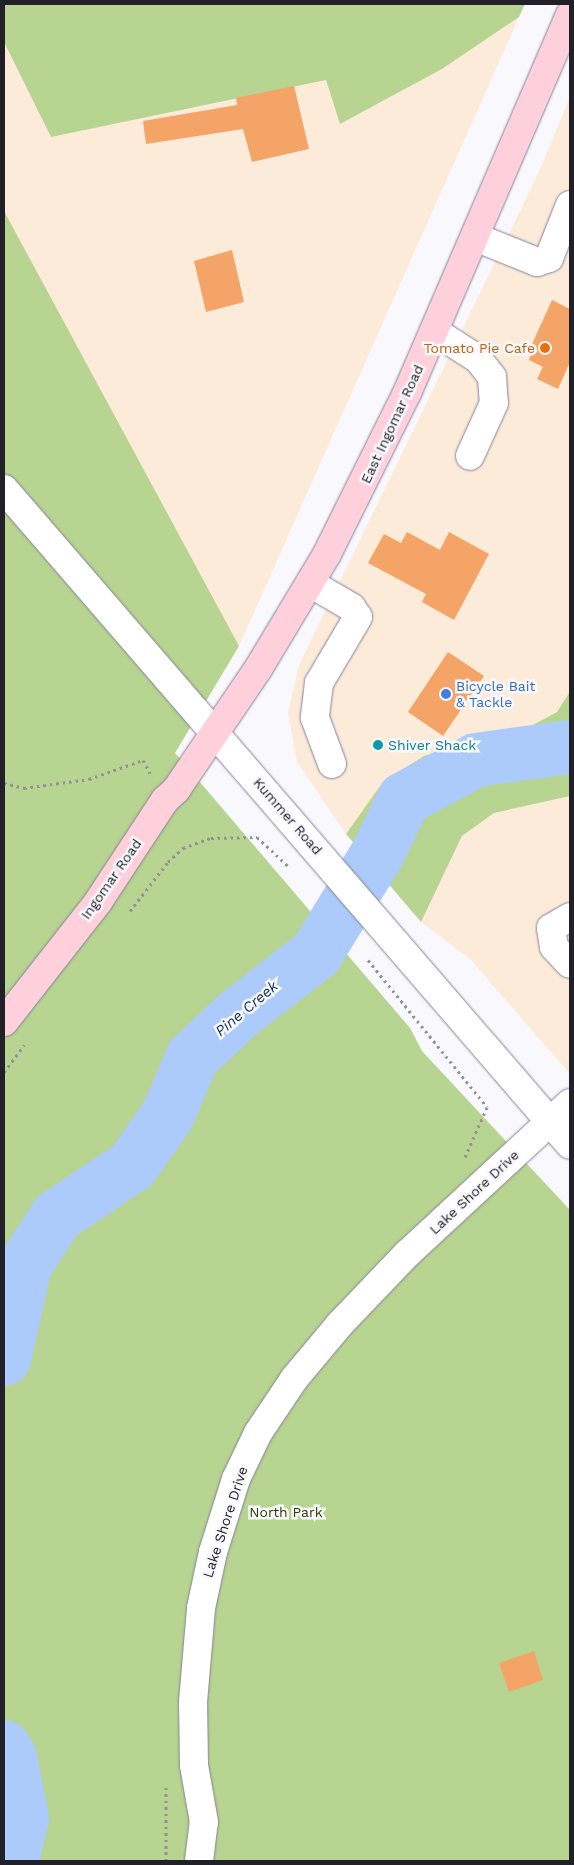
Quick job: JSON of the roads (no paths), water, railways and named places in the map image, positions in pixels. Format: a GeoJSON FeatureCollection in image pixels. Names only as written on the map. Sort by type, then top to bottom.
{"type":"FeatureCollection","features":[{"type":"Feature","properties":{"kind":"main road","name":"East Ingomar Road"},"geometry":{"type":"LineString","coordinates":[[215,733],[310,583],[361,490],[434,331],[570,15]]}},
{"type":"Feature","properties":{"kind":"main road","name":"Ingomar Road"},"geometry":{"type":"LineString","coordinates":[[4,1022],[98,902],[165,800],[176,790],[215,733]]}},
{"type":"Feature","properties":{"kind":"street"},"geometry":{"type":"LineString","coordinates":[[475,237],[537,262],[549,258],[570,205]]}},
{"type":"Feature","properties":{"kind":"street"},"geometry":{"type":"LineString","coordinates":[[434,331],[478,359],[492,377],[494,402],[470,456]]}},
{"type":"Feature","properties":{"kind":"street","name":"Kummer Road"},"geometry":{"type":"LineString","coordinates":[[4,489],[327,860],[410,960],[570,1145]]}},
{"type":"Feature","properties":{"kind":"street"},"geometry":{"type":"LineString","coordinates":[[310,583],[351,607],[358,617],[319,683],[315,718],[332,764]]}},
{"type":"Feature","properties":{"kind":"street"},"geometry":{"type":"LineString","coordinates":[[570,918],[551,928],[554,947],[570,964]]}},
{"type":"Feature","properties":{"kind":"street","name":"Lake Shore Drive"},"geometry":{"type":"LineString","coordinates":[[199,1861],[204,1822],[194,1765],[193,1702],[200,1608],[213,1552],[236,1479],[258,1432],[294,1379],[340,1324],[407,1254],[570,1103]]}},
{"type":"Feature","properties":{"kind":"street"},"geometry":{"type":"LineString","coordinates":[[204,1822],[215,1861]]}},
{"type":"Feature","properties":{"kind":"waterway","name":"Pine Creek"},"geometry":{"type":"LineString","coordinates":[[4,1359],[25,1265],[57,1216],[132,1166],[168,1115],[192,1058],[236,1016],[316,954],[379,851],[404,799],[476,760],[570,747]]}},
{"type":"Feature","properties":{"kind":"waterway","name":"Pine Creek"},"geometry":{"type":"LineString","coordinates":[[4,1747],[10,1758],[22,1818],[12,1861]]}},
{"type":"Feature","properties":{"kind":"place","name":"Tomato Pie Cafe"},"geometry":{"type":"Point","coordinates":[545,348]}},
{"type":"Feature","properties":{"kind":"place","name":"Bicycle Bait & Tackle"},"geometry":{"type":"Point","coordinates":[446,694]}},
{"type":"Feature","properties":{"kind":"place","name":"Shiver Shack"},"geometry":{"type":"Point","coordinates":[378,745]}},
{"type":"Feature","properties":{"kind":"park label","name":"North Park"},"geometry":{"type":"Point","coordinates":[286,1512]}}]}
